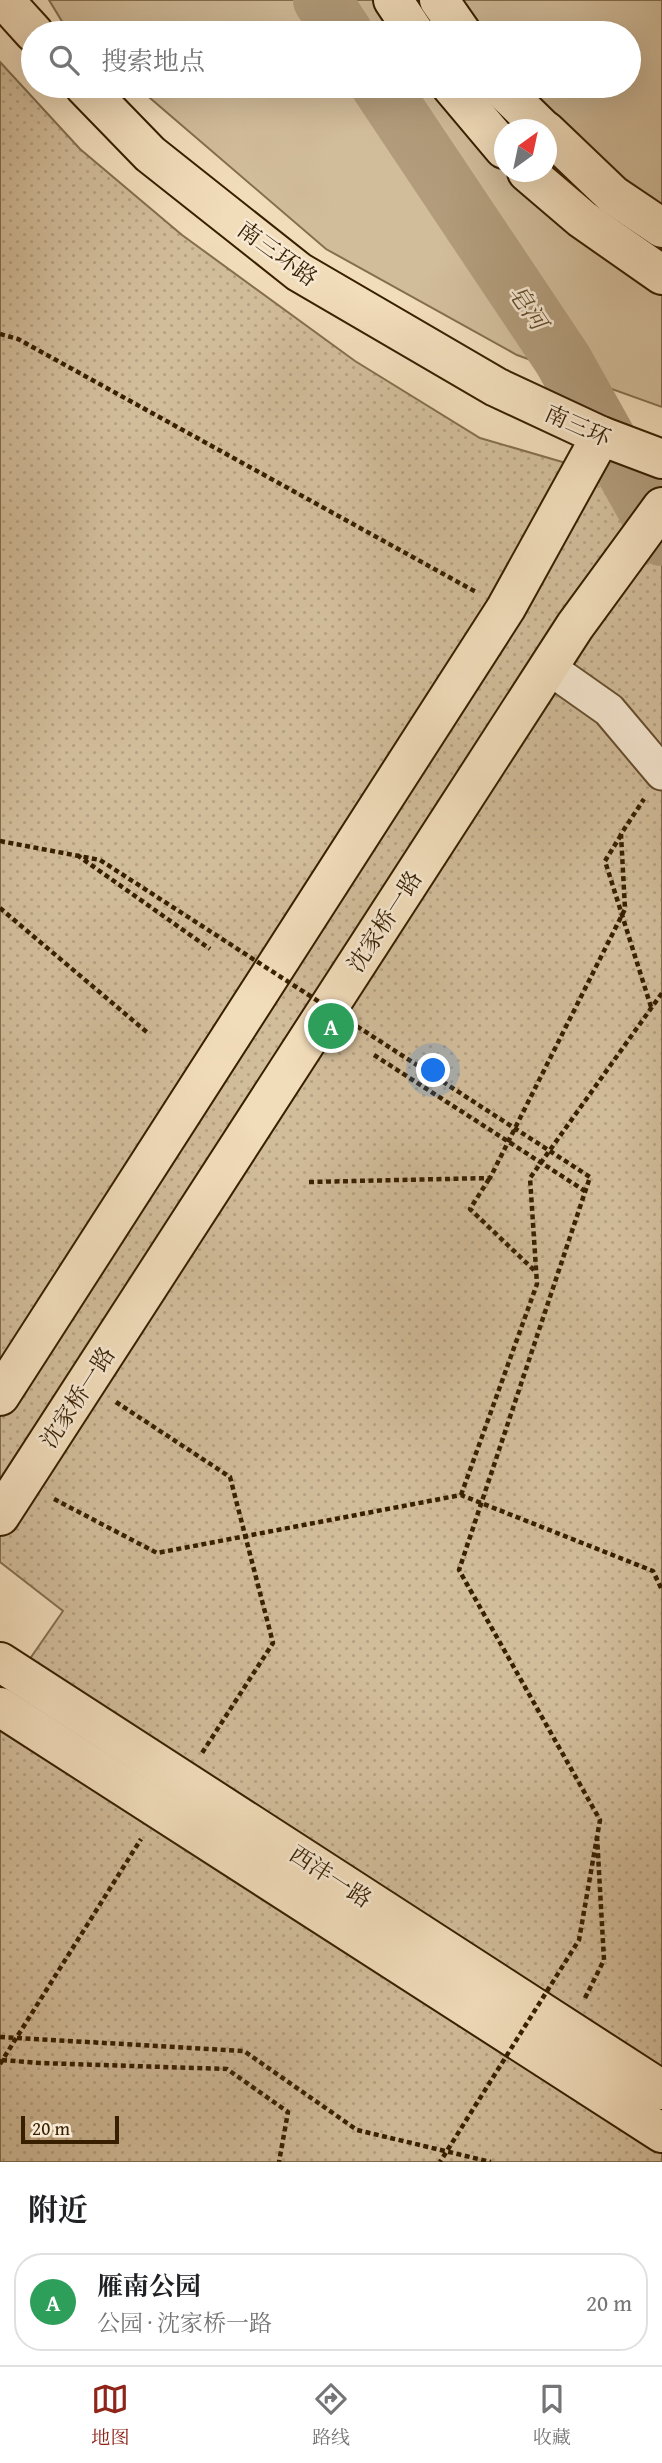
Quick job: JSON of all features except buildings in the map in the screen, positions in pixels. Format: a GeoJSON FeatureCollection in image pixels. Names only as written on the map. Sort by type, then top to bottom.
{"type":"FeatureCollection","features":[{"type":"Feature","properties":{"kind":"main road"},"geometry":{"type":"LineString","coordinates":[[5,0],[23,21]]}},
{"type":"Feature","properties":{"kind":"main road"},"geometry":{"type":"LineString","coordinates":[[393,0],[407,21]]}},
{"type":"Feature","properties":{"kind":"main road"},"geometry":{"type":"LineString","coordinates":[[439,0],[454,21]]}},
{"type":"Feature","properties":{"kind":"main road","name":"南三环路"},"geometry":{"type":"LineString","coordinates":[[96,98],[150,154],[299,271],[496,387]]}},
{"type":"Feature","properties":{"kind":"main road"},"geometry":{"type":"LineString","coordinates":[[461,98],[494,136]]}},
{"type":"Feature","properties":{"kind":"main road"},"geometry":{"type":"LineString","coordinates":[[512,98],[534,119]]}},
{"type":"Feature","properties":{"kind":"main road"},"geometry":{"type":"LineString","coordinates":[[557,141],[613,195],[662,228]]}},
{"type":"Feature","properties":{"kind":"main road"},"geometry":{"type":"LineString","coordinates":[[539,182],[582,219],[662,275]]}},
{"type":"Feature","properties":{"kind":"main road","name":"南三环"},"geometry":{"type":"LineString","coordinates":[[496,387],[601,436],[662,459]]}},
{"type":"Feature","properties":{"kind":"main road"},"geometry":{"type":"LineString","coordinates":[[0,1396],[506,608],[601,436]]}},
{"type":"Feature","properties":{"kind":"main road","name":"沈家桥一路"},"geometry":{"type":"LineString","coordinates":[[0,1516],[548,667],[662,507]]}},
{"type":"Feature","properties":{"kind":"main road","name":"西沣一路"},"geometry":{"type":"LineString","coordinates":[[0,1662],[172,1796],[662,2133]]}},
{"type":"Feature","properties":{"kind":"main road","name":"西沣一路"},"geometry":{"type":"LineString","coordinates":[[0,1707],[172,1796],[569,2031],[662,2090]]}},
{"type":"Feature","properties":{"kind":"lane"},"geometry":{"type":"LineString","coordinates":[[548,667],[609,710],[661,772]]}},
{"type":"Feature","properties":{"kind":"path"},"geometry":{"type":"LineString","coordinates":[[0,334],[18,339],[506,608]]}},
{"type":"Feature","properties":{"kind":"path"},"geometry":{"type":"LineString","coordinates":[[652,1008],[621,918],[605,861],[661,772]]}},
{"type":"Feature","properties":{"kind":"path"},"geometry":{"type":"LineString","coordinates":[[536,1272],[470,1209],[490,1178],[625,909],[621,834]]}},
{"type":"Feature","properties":{"kind":"path"},"geometry":{"type":"LineString","coordinates":[[0,841],[100,860],[590,1177],[459,1570],[600,1820],[579,1940],[440,2162]]}},
{"type":"Feature","properties":{"kind":"path"},"geometry":{"type":"LineString","coordinates":[[76,855],[210,949]]}},
{"type":"Feature","properties":{"kind":"path"},"geometry":{"type":"LineString","coordinates":[[0,908],[149,1034]]}},
{"type":"Feature","properties":{"kind":"path"},"geometry":{"type":"LineString","coordinates":[[461,1495],[537,1284],[530,1178],[662,993]]}},
{"type":"Feature","properties":{"kind":"path"},"geometry":{"type":"LineString","coordinates":[[374,1055],[585,1191]]}},
{"type":"Feature","properties":{"kind":"path"},"geometry":{"type":"LineString","coordinates":[[309,1182],[490,1178]]}},
{"type":"Feature","properties":{"kind":"path"},"geometry":{"type":"LineString","coordinates":[[1,2062],[273,1643],[230,1477],[86,1383]]}},
{"type":"Feature","properties":{"kind":"path"},"geometry":{"type":"LineString","coordinates":[[22,1482],[158,1553],[461,1495],[653,1571],[662,1590]]}},
{"type":"Feature","properties":{"kind":"path"},"geometry":{"type":"LineString","coordinates":[[569,2031],[604,1960],[597,1836]]}},
{"type":"Feature","properties":{"kind":"path"},"geometry":{"type":"LineString","coordinates":[[0,2037],[244,2051],[357,2130],[491,2162]]}},
{"type":"Feature","properties":{"kind":"path"},"geometry":{"type":"LineString","coordinates":[[1,2062],[228,2069],[288,2112],[279,2162]]}},
{"type":"Feature","properties":{"kind":"shaded area"},"geometry":{"type":"Polygon","coordinates":[[[49,0],[662,0],[662,407],[517,355],[326,249],[150,98],[641,98],[641,21],[62,21],[49,0]]]}},
{"type":"Feature","properties":{"kind":"shaded area"},"geometry":{"type":"Polygon","coordinates":[[[0,62],[21,85],[21,98],[33,98],[80,149],[182,235],[355,361],[480,438],[662,491],[662,2162],[0,2162],[0,1702],[63,1611],[0,1562],[0,62]]]}},
{"type":"Feature","properties":{"kind":"waterway","name":"皂河"},"geometry":{"type":"LineString","coordinates":[[322,0],[336,21]]}},
{"type":"Feature","properties":{"kind":"waterway","name":"皂河"},"geometry":{"type":"LineString","coordinates":[[388,98],[563,360],[662,537]]}},
{"type":"Feature","properties":{"kind":"place","name":"雁南公园"},"geometry":{"type":"Point","coordinates":[331,1026]}}]}
